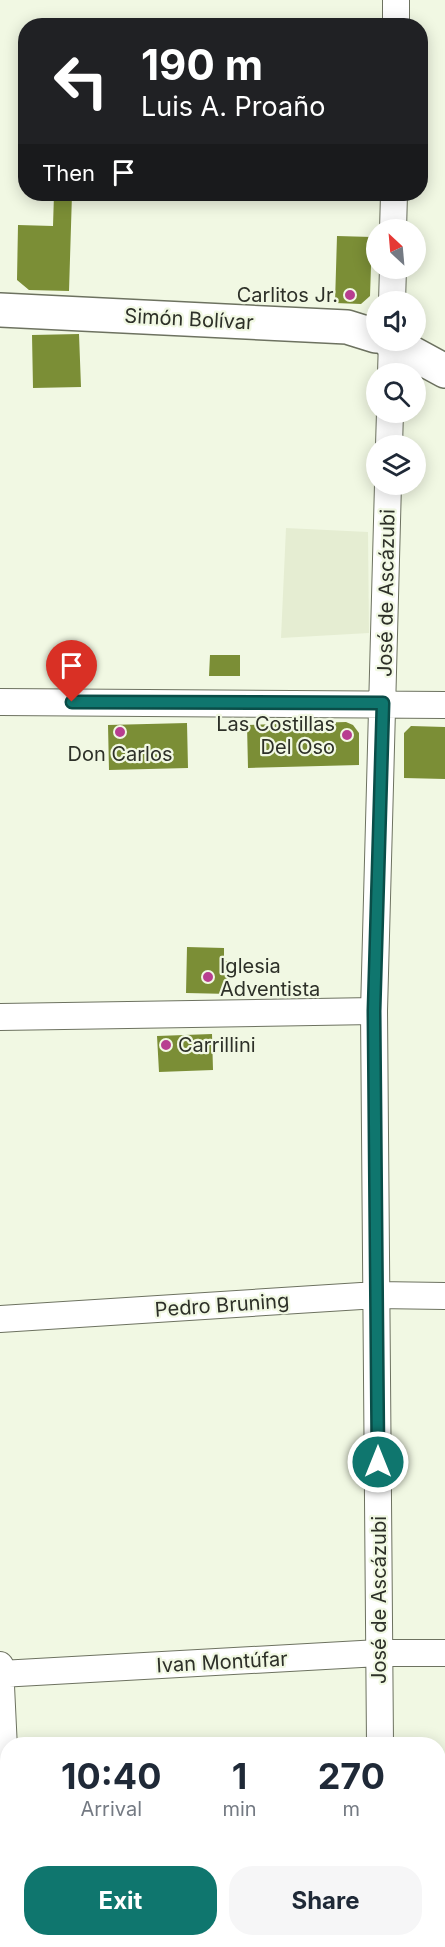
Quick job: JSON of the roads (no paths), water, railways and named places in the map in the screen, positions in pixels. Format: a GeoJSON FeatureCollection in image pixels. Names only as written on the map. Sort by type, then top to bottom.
{"type":"FeatureCollection","features":[{"type":"Feature","properties":{"kind":"street"},"geometry":{"type":"LineString","coordinates":[[396,0],[396,18]]}},
{"type":"Feature","properties":{"kind":"street"},"geometry":{"type":"LineString","coordinates":[[393,219],[394,201]]}},
{"type":"Feature","properties":{"kind":"street","name":"Simón Bolívar"},"geometry":{"type":"LineString","coordinates":[[0,309],[346,327],[366,336]]}},
{"type":"Feature","properties":{"kind":"street","name":"Simón Bolívar"},"geometry":{"type":"LineString","coordinates":[[399,351],[445,371]]}},
{"type":"Feature","properties":{"kind":"street","name":"José de Ascázubi"},"geometry":{"type":"LineString","coordinates":[[380,1737],[374,1011],[388,495]]}},
{"type":"Feature","properties":{"kind":"street"},"geometry":{"type":"LineString","coordinates":[[0,702],[445,705]]}},
{"type":"Feature","properties":{"kind":"street"},"geometry":{"type":"LineString","coordinates":[[0,1017],[374,1011]]}},
{"type":"Feature","properties":{"kind":"street","name":"Pedro Bruning"},"geometry":{"type":"LineString","coordinates":[[0,1319],[377,1295],[445,1296]]}},
{"type":"Feature","properties":{"kind":"street","name":"Ivan Montúfar"},"geometry":{"type":"LineString","coordinates":[[0,1674],[379,1653],[445,1653]]}},
{"type":"Feature","properties":{"kind":"street"},"geometry":{"type":"LineString","coordinates":[[0,1665],[3,1737]]}},
{"type":"Feature","properties":{"kind":"place","name":"Carlitos Jr."},"geometry":{"type":"Point","coordinates":[350,295]}},
{"type":"Feature","properties":{"kind":"place","name":"Don Carlos"},"geometry":{"type":"Point","coordinates":[120,732]}},
{"type":"Feature","properties":{"kind":"place","name":"Las Costillas Del Oso"},"geometry":{"type":"Point","coordinates":[347,735]}},
{"type":"Feature","properties":{"kind":"place","name":"Iglesia Adventista"},"geometry":{"type":"Point","coordinates":[208,977]}},
{"type":"Feature","properties":{"kind":"place","name":"Carrillini"},"geometry":{"type":"Point","coordinates":[166,1045]}}]}
